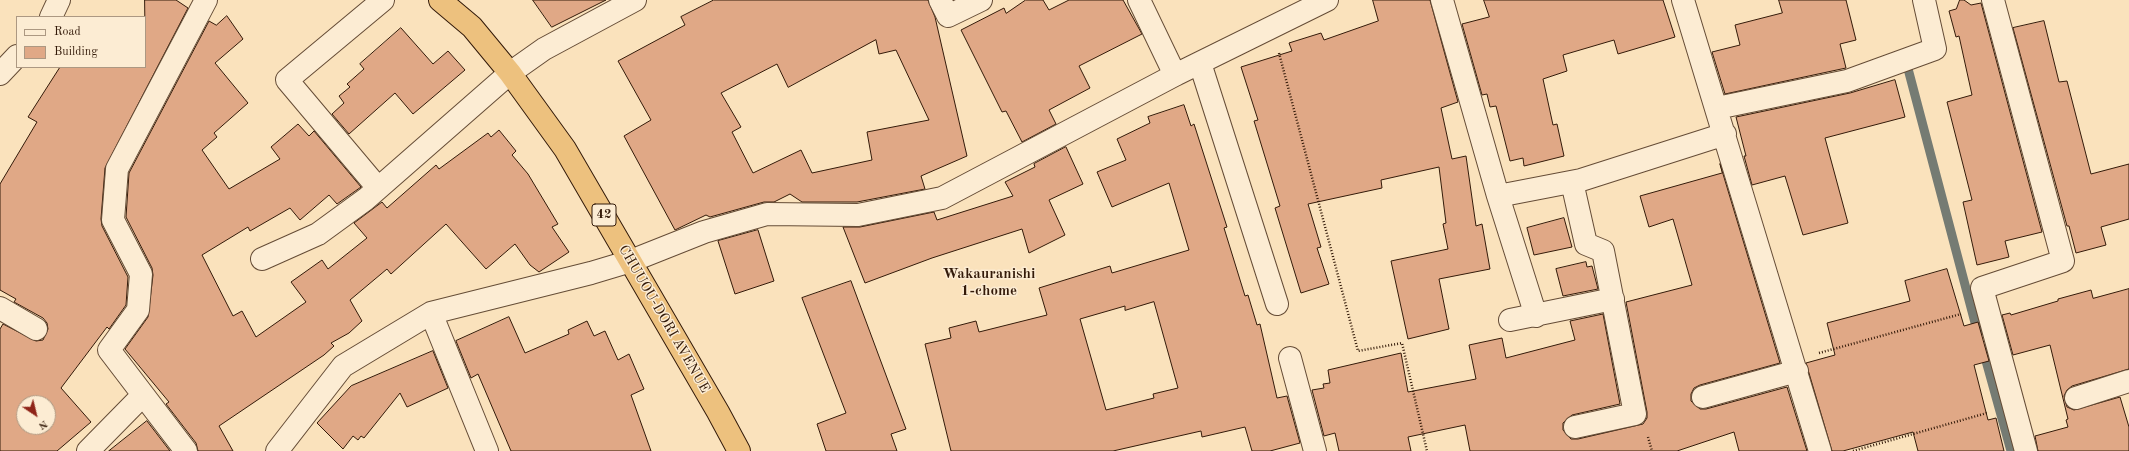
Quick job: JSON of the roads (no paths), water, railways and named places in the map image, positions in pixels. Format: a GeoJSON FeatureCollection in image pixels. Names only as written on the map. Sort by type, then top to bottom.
{"type":"FeatureCollection","features":[{"type":"Feature","properties":{"kind":"highway","name":"CHUUOU-DORI AVENUE"},"geometry":{"type":"LineString","coordinates":[[440,0],[472,27],[510,73],[565,149],[631,261],[739,451]]}},
{"type":"Feature","properties":{"kind":"street"},"geometry":{"type":"LineString","coordinates":[[51,16],[59,0]]}},
{"type":"Feature","properties":{"kind":"street"},"geometry":{"type":"LineString","coordinates":[[186,451],[142,396],[109,350],[138,310],[141,274],[114,220],[117,169],[206,0]]}},
{"type":"Feature","properties":{"kind":"street"},"geometry":{"type":"LineString","coordinates":[[378,188],[287,80],[382,0]]}},
{"type":"Feature","properties":{"kind":"street"},"geometry":{"type":"LineString","coordinates":[[262,259],[318,234],[378,188],[510,73],[544,49],[634,0]]}},
{"type":"Feature","properties":{"kind":"street"},"geometry":{"type":"LineString","coordinates":[[940,0],[948,16],[981,0]]}},
{"type":"Feature","properties":{"kind":"street"},"geometry":{"type":"LineString","coordinates":[[1139,0],[1175,75]]}},
{"type":"Feature","properties":{"kind":"street"},"geometry":{"type":"LineString","coordinates":[[277,451],[343,366],[431,313],[591,273],[631,261],[704,232],[767,214],[858,215],[942,198],[1175,75],[1327,0]]}},
{"type":"Feature","properties":{"kind":"street"},"geometry":{"type":"LineString","coordinates":[[1442,0],[1498,196],[1536,316]]}},
{"type":"Feature","properties":{"kind":"street"},"geometry":{"type":"LineString","coordinates":[[1684,0],[1796,365],[1820,451]]}},
{"type":"Feature","properties":{"kind":"street"},"geometry":{"type":"LineString","coordinates":[[1717,108],[1847,81],[1935,49],[1924,0]]}},
{"type":"Feature","properties":{"kind":"street"},"geometry":{"type":"LineString","coordinates":[[1993,0],[2063,262],[1982,288],[2026,451]]}},
{"type":"Feature","properties":{"kind":"street"},"geometry":{"type":"LineString","coordinates":[[0,74],[16,57]]}},
{"type":"Feature","properties":{"kind":"street"},"geometry":{"type":"LineString","coordinates":[[1200,63],[1277,304]]}},
{"type":"Feature","properties":{"kind":"street"},"geometry":{"type":"LineString","coordinates":[[1498,196],[1572,182],[1725,134]]}},
{"type":"Feature","properties":{"kind":"street"},"geometry":{"type":"LineString","coordinates":[[1572,182],[1586,244],[1603,251],[1635,414],[1575,427]]}},
{"type":"Feature","properties":{"kind":"street"},"geometry":{"type":"LineString","coordinates":[[1510,320],[1536,316],[1613,299]]}},
{"type":"Feature","properties":{"kind":"street"},"geometry":{"type":"LineString","coordinates":[[0,308],[36,330]]}},
{"type":"Feature","properties":{"kind":"street"},"geometry":{"type":"LineString","coordinates":[[431,313],[488,451]]}},
{"type":"Feature","properties":{"kind":"street"},"geometry":{"type":"LineString","coordinates":[[1290,358],[1315,451]]}},
{"type":"Feature","properties":{"kind":"street"},"geometry":{"type":"LineString","coordinates":[[1703,397],[1796,365]]}},
{"type":"Feature","properties":{"kind":"street"},"geometry":{"type":"LineString","coordinates":[[2076,398],[2129,381]]}},
{"type":"Feature","properties":{"kind":"street"},"geometry":{"type":"LineString","coordinates":[[88,451],[142,396]]}},
{"type":"Feature","properties":{"kind":"waterway"},"geometry":{"type":"LineString","coordinates":[[1907,65],[1978,334]]}},
{"type":"Feature","properties":{"kind":"waterway"},"geometry":{"type":"LineString","coordinates":[[1983,350],[2011,451]]}},
{"type":"Feature","properties":{"kind":"district","name":"Wakauranishi 1-chome"},"geometry":{"type":"Point","coordinates":[989,282]}}]}
